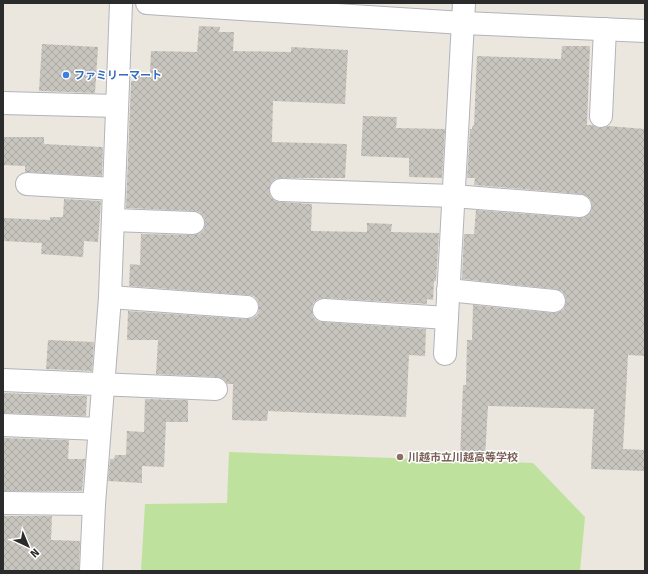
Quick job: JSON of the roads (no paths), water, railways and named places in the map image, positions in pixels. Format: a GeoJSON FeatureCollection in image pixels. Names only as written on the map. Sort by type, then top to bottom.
{"type":"FeatureCollection","features":[{"type":"Feature","properties":{"kind":"street"},"geometry":{"type":"LineString","coordinates":[[91,571],[99,429],[110,297],[121,3]]}},
{"type":"Feature","properties":{"kind":"street"},"geometry":{"type":"LineString","coordinates":[[147,3],[463,13],[605,29],[645,31]]}},
{"type":"Feature","properties":{"kind":"street"},"geometry":{"type":"LineString","coordinates":[[444,354],[463,13]]}},
{"type":"Feature","properties":{"kind":"street"},"geometry":{"type":"LineString","coordinates":[[601,116],[605,29]]}},
{"type":"Feature","properties":{"kind":"street"},"geometry":{"type":"LineString","coordinates":[[3,103],[117,106]]}},
{"type":"Feature","properties":{"kind":"street"},"geometry":{"type":"LineString","coordinates":[[27,184],[114,189]]}},
{"type":"Feature","properties":{"kind":"street"},"geometry":{"type":"LineString","coordinates":[[281,190],[453,196],[580,206]]}},
{"type":"Feature","properties":{"kind":"street"},"geometry":{"type":"LineString","coordinates":[[113,220],[193,223]]}},
{"type":"Feature","properties":{"kind":"street"},"geometry":{"type":"LineString","coordinates":[[448,290],[554,301]]}},
{"type":"Feature","properties":{"kind":"street"},"geometry":{"type":"LineString","coordinates":[[110,297],[246,307]]}},
{"type":"Feature","properties":{"kind":"street"},"geometry":{"type":"LineString","coordinates":[[324,310],[446,318]]}},
{"type":"Feature","properties":{"kind":"street"},"geometry":{"type":"LineString","coordinates":[[3,380],[216,389]]}},
{"type":"Feature","properties":{"kind":"street"},"geometry":{"type":"LineString","coordinates":[[3,425],[99,429]]}},
{"type":"Feature","properties":{"kind":"street"},"geometry":{"type":"LineString","coordinates":[[3,503],[94,504]]}},
{"type":"Feature","properties":{"kind":"place","name":"ファミリーマート"},"geometry":{"type":"Point","coordinates":[66,75]}},
{"type":"Feature","properties":{"kind":"place","name":"川越市立川越高等学校"},"geometry":{"type":"Point","coordinates":[400,457]}}]}
